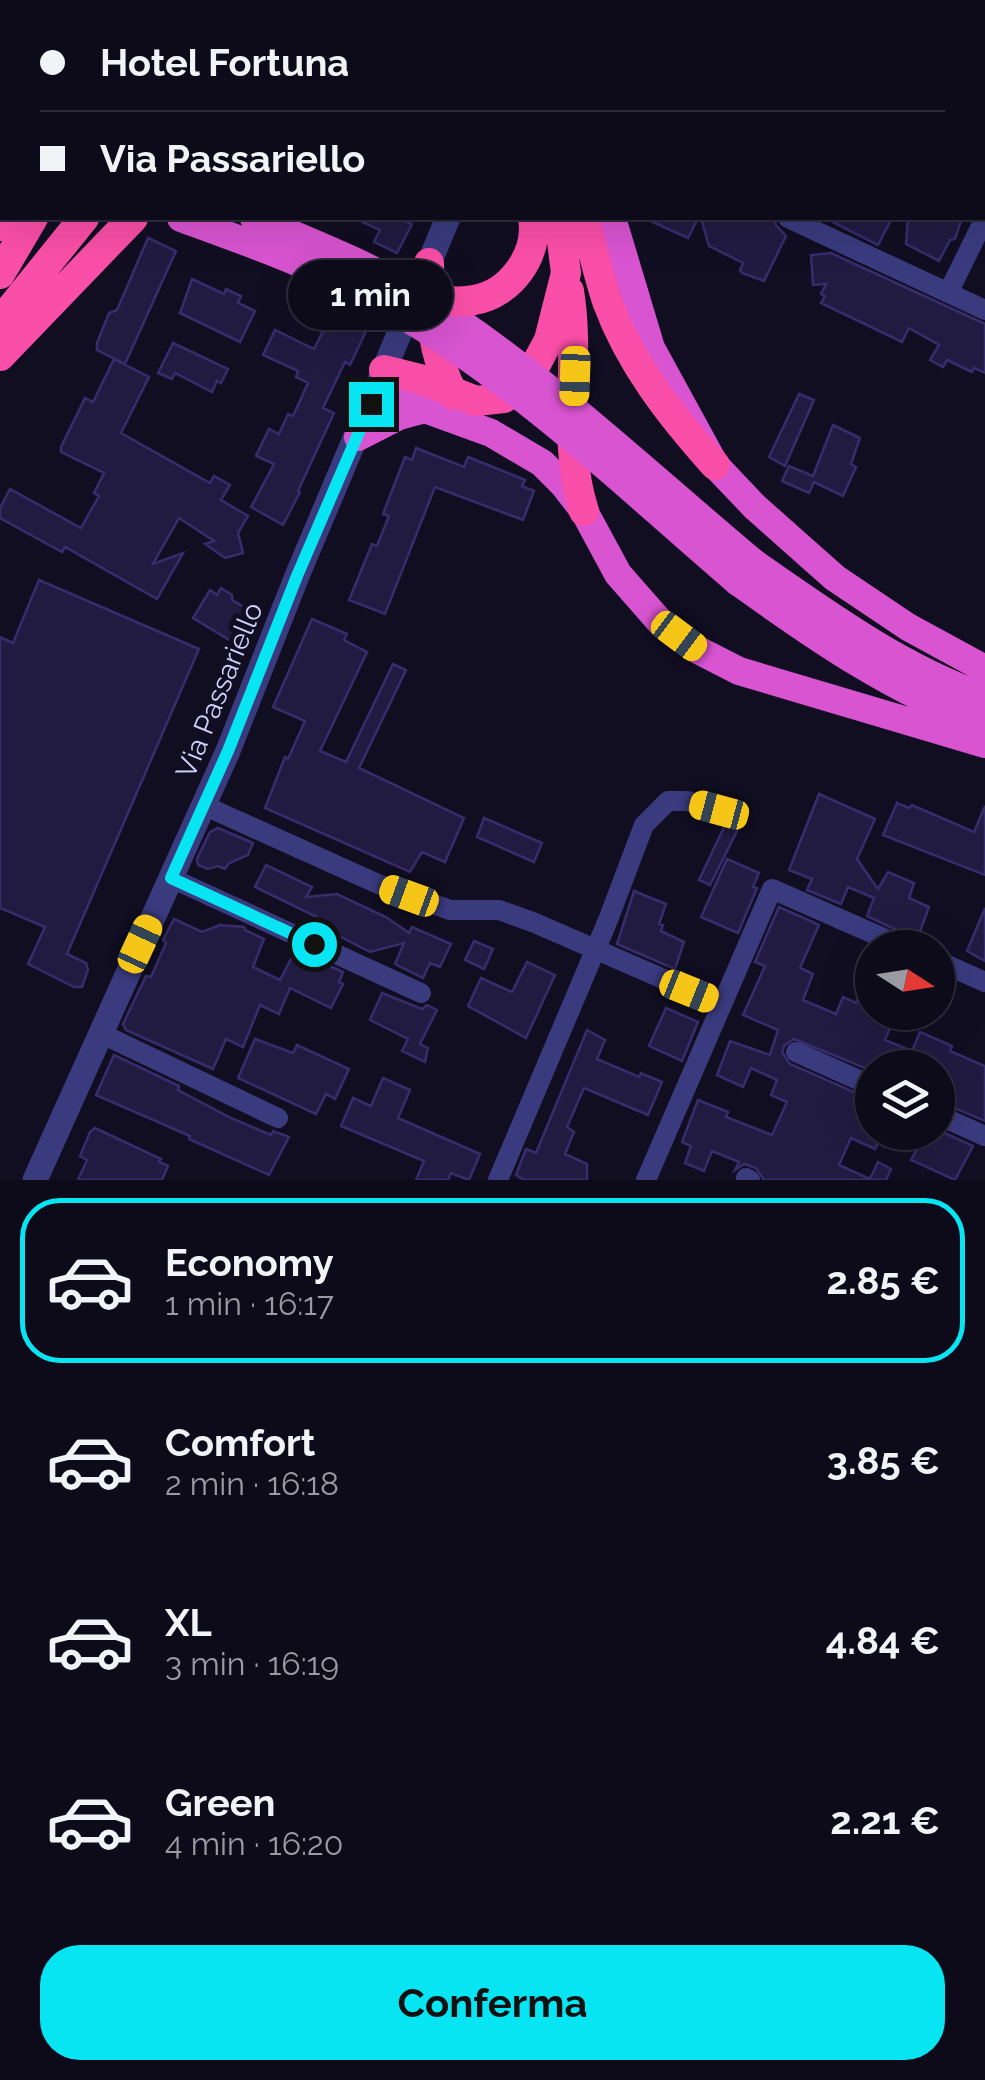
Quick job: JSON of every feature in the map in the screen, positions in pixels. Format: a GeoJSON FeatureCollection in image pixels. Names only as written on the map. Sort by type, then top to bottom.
{"type":"FeatureCollection","features":[{"type":"Feature","properties":{"kind":"highway"},"geometry":{"type":"LineString","coordinates":[[0,274],[32,220]]}},
{"type":"Feature","properties":{"kind":"highway"},"geometry":{"type":"LineString","coordinates":[[0,322],[82,220]]}},
{"type":"Feature","properties":{"kind":"highway"},"geometry":{"type":"LineString","coordinates":[[0,356],[128,220]]}},
{"type":"Feature","properties":{"kind":"highway"},"geometry":{"type":"LineString","coordinates":[[186,220],[338,280],[422,328],[518,394],[746,572],[962,689],[985,697]]}},
{"type":"Feature","properties":{"kind":"highway"},"geometry":{"type":"LineString","coordinates":[[259,220],[357,262],[418,296],[508,356],[837,653],[951,713],[985,725]]}},
{"type":"Feature","properties":{"kind":"highway"},"geometry":{"type":"LineString","coordinates":[[418,296],[455,302],[484,298],[500,290],[528,257],[534,238],[532,220]]}},
{"type":"Feature","properties":{"kind":"highway"},"geometry":{"type":"LineString","coordinates":[[559,220],[575,340],[575,482],[584,511]]}},
{"type":"Feature","properties":{"kind":"highway"},"geometry":{"type":"LineString","coordinates":[[585,220],[608,303],[669,414],[755,507],[835,578],[908,627],[985,669]]}},
{"type":"Feature","properties":{"kind":"highway"},"geometry":{"type":"LineString","coordinates":[[613,220],[651,348],[715,465]]}},
{"type":"Feature","properties":{"kind":"highway"},"geometry":{"type":"LineString","coordinates":[[428,263],[438,363],[454,395]]}},
{"type":"Feature","properties":{"kind":"highway"},"geometry":{"type":"LineString","coordinates":[[384,370],[420,379],[476,402],[504,398],[528,381],[549,340],[566,273]]}},
{"type":"Feature","properties":{"kind":"highway"},"geometry":{"type":"LineString","coordinates":[[384,370],[425,409],[510,441],[564,484],[584,511],[618,574],[661,623],[696,649],[739,671],[985,744]]}},
{"type":"Feature","properties":{"kind":"highway"},"geometry":{"type":"LineString","coordinates":[[358,436],[399,416],[425,409]]}},
{"type":"Feature","properties":{"kind":"street","name":"Via Passariello"},"geometry":{"type":"LineString","coordinates":[[34,1180],[203,805],[447,220]]}},
{"type":"Feature","properties":{"kind":"street"},"geometry":{"type":"LineString","coordinates":[[792,220],[948,293],[983,305]]}},
{"type":"Feature","properties":{"kind":"street"},"geometry":{"type":"LineString","coordinates":[[948,293],[984,220]]}},
{"type":"Feature","properties":{"kind":"street"},"geometry":{"type":"LineString","coordinates":[[498,1180],[644,824],[668,800],[719,810]]}},
{"type":"Feature","properties":{"kind":"street"},"geometry":{"type":"LineString","coordinates":[[203,805],[378,884],[450,910],[499,910],[721,1004]]}},
{"type":"Feature","properties":{"kind":"street"},"geometry":{"type":"LineString","coordinates":[[171,878],[421,994]]}},
{"type":"Feature","properties":{"kind":"street"},"geometry":{"type":"LineString","coordinates":[[646,1180],[772,888],[866,930]]}},
{"type":"Feature","properties":{"kind":"street"},"geometry":{"type":"LineString","coordinates":[[955,969],[985,982]]}},
{"type":"Feature","properties":{"kind":"street"},"geometry":{"type":"LineString","coordinates":[[102,1034],[278,1118]]}},
{"type":"Feature","properties":{"kind":"street"},"geometry":{"type":"LineString","coordinates":[[796,1052],[855,1078]]}},
{"type":"Feature","properties":{"kind":"street"},"geometry":{"type":"LineString","coordinates":[[955,1122],[985,1136]]}},
{"type":"Feature","properties":{"kind":"building"},"geometry":{"type":"Polygon","coordinates":[[[358,220],[403,220],[412,224],[397,253],[374,242],[380,230],[358,220]]]}},
{"type":"Feature","properties":{"kind":"building"},"geometry":{"type":"Polygon","coordinates":[[[648,220],[697,220],[688,238],[648,220]]]}},
{"type":"Feature","properties":{"kind":"building"},"geometry":{"type":"Polygon","coordinates":[[[702,220],[775,220],[786,236],[764,281],[742,273],[743,263],[709,246],[702,220]]]}},
{"type":"Feature","properties":{"kind":"building"},"geometry":{"type":"Polygon","coordinates":[[[829,220],[891,220],[878,245],[829,220]]]}},
{"type":"Feature","properties":{"kind":"building"},"geometry":{"type":"Polygon","coordinates":[[[908,220],[961,220],[955,239],[950,240],[939,261],[906,244],[908,220]]]}},
{"type":"Feature","properties":{"kind":"building"},"geometry":{"type":"Polygon","coordinates":[[[148,238],[176,251],[125,364],[97,350],[97,343],[109,313],[117,310],[148,238]]]}},
{"type":"Feature","properties":{"kind":"building"},"geometry":{"type":"Polygon","coordinates":[[[831,253],[985,324],[985,373],[974,368],[972,372],[947,360],[943,367],[930,360],[939,345],[909,328],[902,342],[821,303],[826,284],[813,285],[811,255],[831,253]]]}},
{"type":"Feature","properties":{"kind":"building"},"geometry":{"type":"Polygon","coordinates":[[[192,279],[224,294],[226,289],[241,296],[238,303],[255,311],[240,342],[180,313],[192,279]]]}},
{"type":"Feature","properties":{"kind":"building"},"geometry":{"type":"Polygon","coordinates":[[[332,313],[367,329],[350,365],[345,362],[323,408],[334,413],[283,525],[251,507],[274,464],[256,456],[269,429],[279,434],[288,414],[293,416],[308,383],[296,377],[298,371],[263,355],[275,330],[314,349],[332,313]]]}},
{"type":"Feature","properties":{"kind":"building"},"geometry":{"type":"Polygon","coordinates":[[[173,343],[228,369],[212,392],[175,373],[172,379],[158,373],[173,343]]]}},
{"type":"Feature","properties":{"kind":"building"},"geometry":{"type":"Polygon","coordinates":[[[114,359],[149,377],[121,433],[210,483],[214,476],[230,485],[221,500],[248,516],[238,533],[243,553],[225,558],[205,544],[214,541],[179,518],[153,564],[183,553],[157,599],[65,547],[62,552],[0,518],[0,508],[10,489],[81,528],[99,496],[94,493],[104,473],[61,452],[61,447],[85,398],[93,402],[114,359]]]}},
{"type":"Feature","properties":{"kind":"building"},"geometry":{"type":"Polygon","coordinates":[[[799,394],[814,400],[785,466],[769,457],[799,394]]]}},
{"type":"Feature","properties":{"kind":"building"},"geometry":{"type":"Polygon","coordinates":[[[833,425],[860,438],[851,464],[856,467],[843,496],[814,482],[809,493],[782,481],[789,466],[813,476],[833,425]]]}},
{"type":"Feature","properties":{"kind":"building"},"geometry":{"type":"Polygon","coordinates":[[[416,448],[464,467],[468,457],[525,480],[522,486],[534,491],[523,520],[435,487],[385,614],[349,600],[372,544],[377,546],[389,516],[383,514],[405,457],[412,460],[416,448]]]}},
{"type":"Feature","properties":{"kind":"building"},"geometry":{"type":"Polygon","coordinates":[[[39,580],[199,649],[67,954],[86,963],[88,970],[82,987],[74,987],[28,964],[45,927],[0,908],[0,637],[13,643],[39,580]]]}},
{"type":"Feature","properties":{"kind":"building"},"geometry":{"type":"Polygon","coordinates":[[[221,588],[251,611],[236,644],[193,618],[210,590],[217,595],[221,588]]]}},
{"type":"Feature","properties":{"kind":"building"},"geometry":{"type":"Polygon","coordinates":[[[312,619],[347,634],[344,640],[367,652],[320,751],[346,762],[393,664],[406,670],[359,768],[464,818],[445,862],[422,852],[410,872],[265,808],[285,757],[288,759],[305,721],[273,707],[312,619]]]}},
{"type":"Feature","properties":{"kind":"building"},"geometry":{"type":"Polygon","coordinates":[[[819,794],[875,819],[857,859],[878,889],[888,872],[914,883],[909,898],[929,907],[921,930],[896,930],[867,916],[874,898],[848,887],[841,904],[807,890],[812,879],[789,870],[819,794]]]}},
{"type":"Feature","properties":{"kind":"building"},"geometry":{"type":"Polygon","coordinates":[[[897,803],[909,808],[912,805],[974,832],[985,806],[985,875],[883,835],[897,803]]]}},
{"type":"Feature","properties":{"kind":"building"},"geometry":{"type":"Polygon","coordinates":[[[735,804],[748,809],[710,885],[699,880],[735,804]]]}},
{"type":"Feature","properties":{"kind":"building"},"geometry":{"type":"Polygon","coordinates":[[[484,818],[542,843],[534,862],[477,837],[484,818]]]}},
{"type":"Feature","properties":{"kind":"building"},"geometry":{"type":"Polygon","coordinates":[[[218,828],[253,843],[248,855],[229,863],[225,869],[208,869],[198,865],[197,859],[210,832],[218,828]]]}},
{"type":"Feature","properties":{"kind":"building"},"geometry":{"type":"Polygon","coordinates":[[[727,859],[759,873],[753,887],[757,888],[738,933],[701,917],[727,859]]]}},
{"type":"Feature","properties":{"kind":"building"},"geometry":{"type":"Polygon","coordinates":[[[266,865],[312,887],[306,897],[337,894],[386,917],[409,933],[412,927],[451,944],[440,967],[430,963],[423,978],[395,964],[404,943],[370,952],[320,931],[317,917],[255,887],[266,865]]]}},
{"type":"Feature","properties":{"kind":"building"},"geometry":{"type":"Polygon","coordinates":[[[634,891],[666,904],[659,924],[663,925],[661,931],[684,942],[675,969],[617,944],[634,891]]]}},
{"type":"Feature","properties":{"kind":"building"},"geometry":{"type":"Polygon","coordinates":[[[779,907],[819,925],[800,968],[813,974],[803,1000],[836,1014],[843,997],[855,1003],[855,1030],[889,1030],[885,1040],[910,1050],[855,1050],[855,1064],[794,1039],[782,1052],[790,1064],[855,1093],[855,1140],[851,1138],[839,1165],[870,1179],[878,1162],[891,1169],[886,1180],[764,1180],[756,1168],[744,1164],[735,1170],[739,1162],[712,1151],[704,1171],[685,1163],[691,1146],[682,1142],[698,1100],[728,1112],[726,1117],[772,1135],[787,1102],[771,1095],[777,1080],[751,1068],[743,1087],[717,1075],[730,1041],[770,1055],[778,1030],[743,1015],[765,966],[755,962],[779,907]]]}},
{"type":"Feature","properties":{"kind":"building"},"geometry":{"type":"Polygon","coordinates":[[[985,908],[985,961],[967,951],[985,908]]]}},
{"type":"Feature","properties":{"kind":"building"},"geometry":{"type":"Polygon","coordinates":[[[174,919],[202,932],[220,925],[244,927],[264,939],[253,967],[280,980],[293,955],[299,958],[302,953],[343,972],[339,982],[343,984],[331,1008],[290,988],[279,1014],[260,1005],[243,1047],[226,1039],[213,1069],[126,1030],[123,1024],[146,976],[151,977],[174,919]]]}},
{"type":"Feature","properties":{"kind":"building"},"geometry":{"type":"Polygon","coordinates":[[[474,941],[493,949],[484,969],[465,960],[474,941]]]}},
{"type":"Feature","properties":{"kind":"building"},"geometry":{"type":"Polygon","coordinates":[[[527,962],[555,975],[526,1038],[468,1006],[481,978],[512,992],[527,962]]]}},
{"type":"Feature","properties":{"kind":"building"},"geometry":{"type":"Polygon","coordinates":[[[382,993],[422,1009],[427,1005],[437,1010],[420,1044],[428,1048],[425,1062],[402,1051],[408,1039],[370,1020],[382,993]]]}},
{"type":"Feature","properties":{"kind":"building"},"geometry":{"type":"Polygon","coordinates":[[[666,1008],[698,1022],[682,1061],[649,1046],[666,1008]]]}},
{"type":"Feature","properties":{"kind":"building"},"geometry":{"type":"Polygon","coordinates":[[[587,1030],[605,1040],[597,1059],[662,1082],[648,1115],[584,1088],[567,1127],[574,1132],[565,1154],[587,1164],[587,1180],[524,1180],[516,1175],[526,1149],[536,1153],[587,1030]]]}},
{"type":"Feature","properties":{"kind":"building"},"geometry":{"type":"Polygon","coordinates":[[[920,1032],[952,1046],[950,1050],[912,1050],[920,1032]]]}},
{"type":"Feature","properties":{"kind":"building"},"geometry":{"type":"Polygon","coordinates":[[[255,1039],[293,1053],[297,1045],[349,1069],[335,1099],[326,1094],[316,1114],[238,1078],[255,1039]]]}},
{"type":"Feature","properties":{"kind":"building"},"geometry":{"type":"Polygon","coordinates":[[[955,1053],[985,1066],[985,1121],[955,1108],[955,1053]]]}},
{"type":"Feature","properties":{"kind":"building"},"geometry":{"type":"Polygon","coordinates":[[[114,1055],[179,1086],[178,1090],[231,1118],[271,1135],[273,1131],[289,1137],[269,1175],[96,1095],[114,1055]]]}},
{"type":"Feature","properties":{"kind":"building"},"geometry":{"type":"Polygon","coordinates":[[[383,1078],[410,1090],[398,1118],[480,1154],[469,1180],[451,1173],[448,1180],[416,1180],[424,1161],[341,1126],[353,1098],[371,1106],[383,1078]]]}},
{"type":"Feature","properties":{"kind":"building"},"geometry":{"type":"Polygon","coordinates":[[[95,1128],[161,1159],[159,1162],[168,1166],[162,1180],[78,1180],[87,1160],[80,1156],[95,1128]]]}},
{"type":"Feature","properties":{"kind":"building"},"geometry":{"type":"Polygon","coordinates":[[[955,1138],[973,1146],[955,1180],[911,1160],[916,1150],[955,1150],[955,1138]]]}},
{"type":"Feature","properties":{"kind":"route"},"geometry":{"type":"LineString","coordinates":[[314,944],[171,878],[228,751],[371,404]]}}]}
